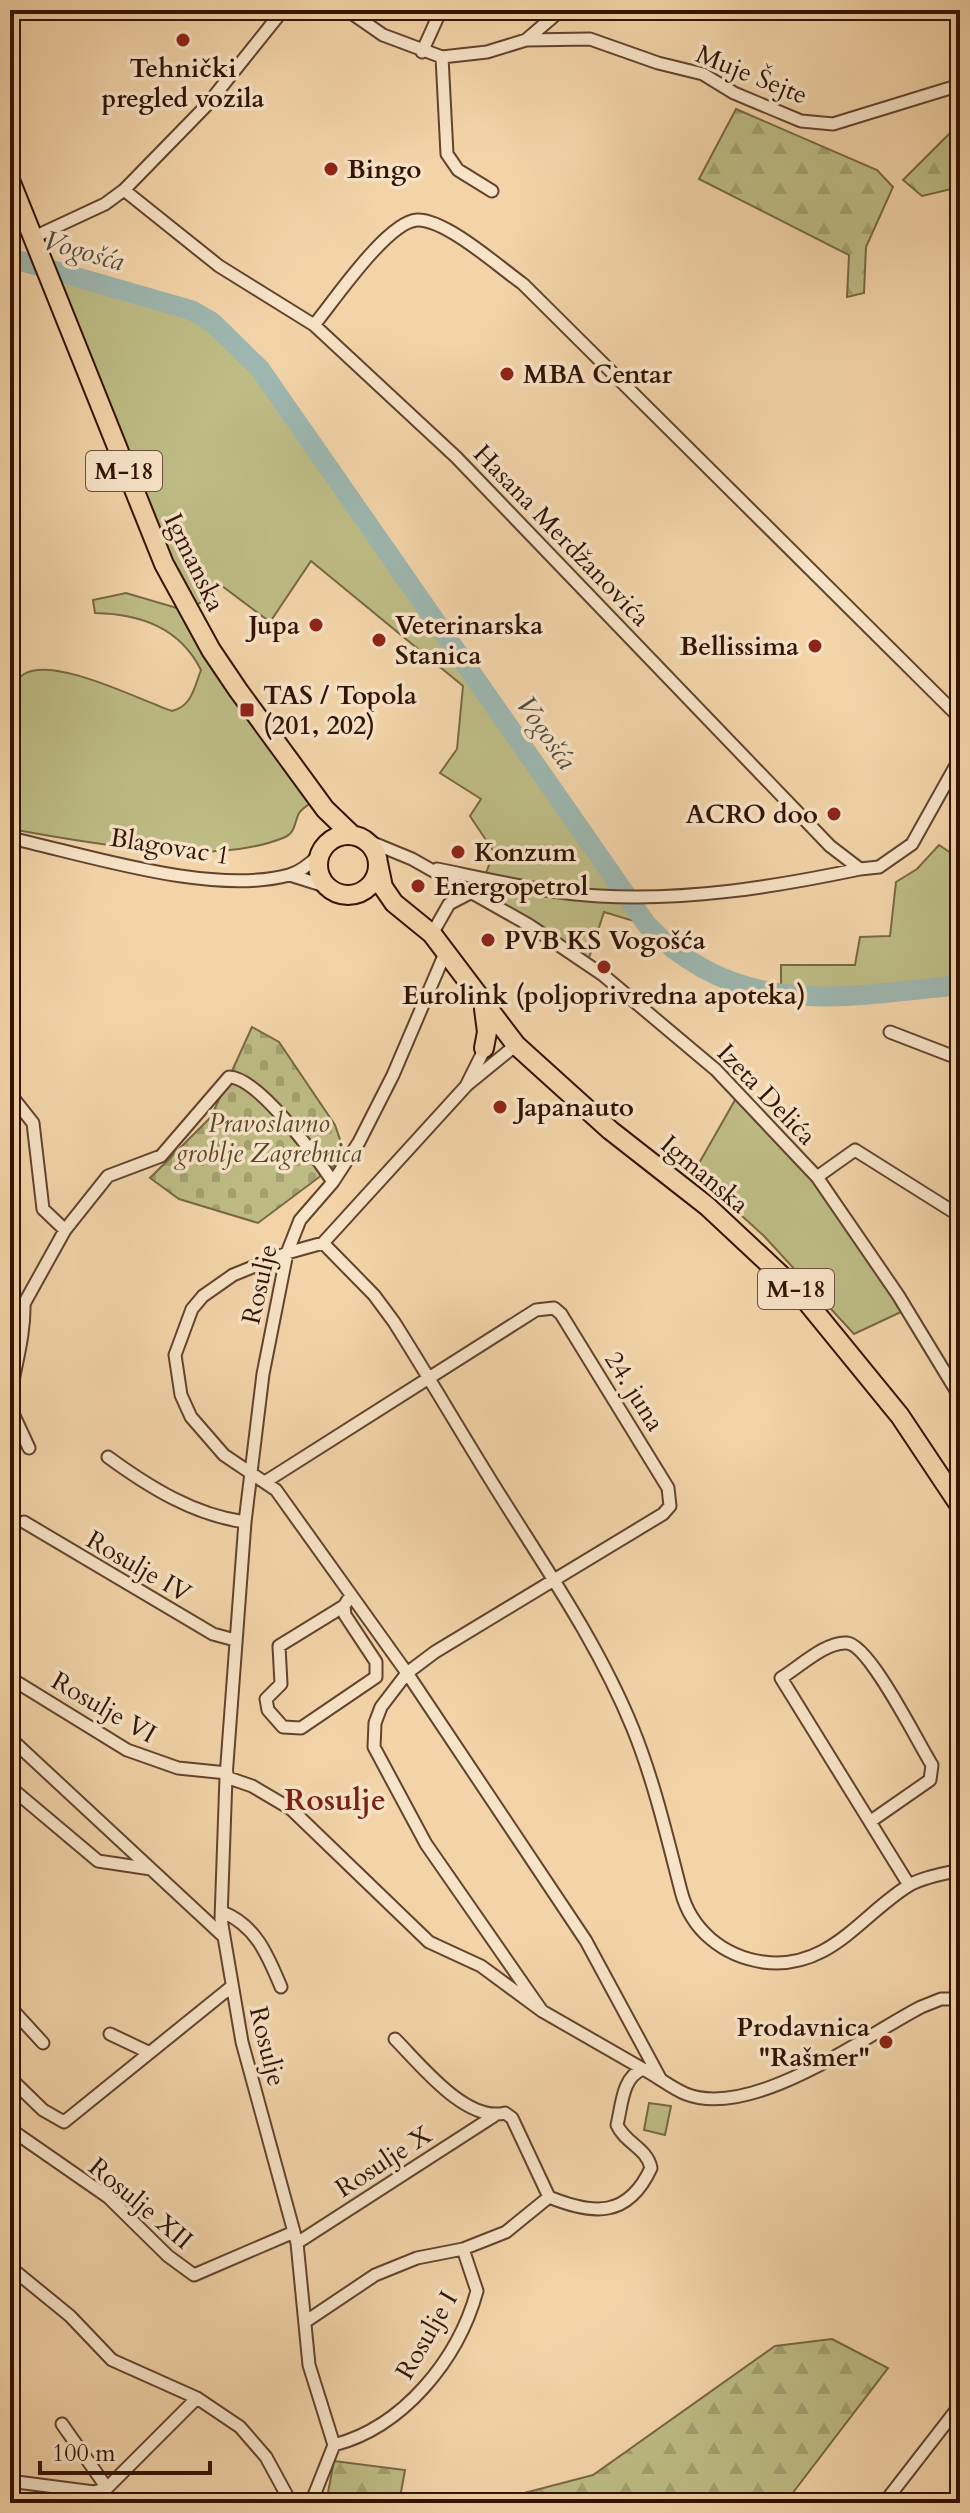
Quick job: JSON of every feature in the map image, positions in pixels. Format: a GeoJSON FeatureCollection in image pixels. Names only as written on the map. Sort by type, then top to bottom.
{"type":"FeatureCollection","features":[{"type":"Feature","properties":{"kind":"main road","name":"Igmanska"},"geometry":{"type":"LineString","coordinates":[[10,180],[128,481],[188,611],[238,690],[325,809],[356,837]]}},
{"type":"Feature","properties":{"kind":"main road"},"geometry":{"type":"LineString","coordinates":[[325,809],[319,872],[328,887]]}},
{"type":"Feature","properties":{"kind":"main road"},"geometry":{"type":"LineString","coordinates":[[323,849],[356,837]]}},
{"type":"Feature","properties":{"kind":"main road","name":"M-18"},"geometry":{"type":"LineString","coordinates":[[356,837],[374,851],[377,862]]}},
{"type":"Feature","properties":{"kind":"main road","name":"Igmanska"},"geometry":{"type":"LineString","coordinates":[[377,862],[383,887],[394,903],[432,934],[516,1045],[610,1130],[707,1206],[798,1291],[900,1416],[960,1506]]}},
{"type":"Feature","properties":{"kind":"main road"},"geometry":{"type":"LineString","coordinates":[[353,894],[371,883],[377,862]]}},
{"type":"Feature","properties":{"kind":"main road","name":"M-18"},"geometry":{"type":"LineString","coordinates":[[328,887],[340,893],[353,894]]}},
{"type":"Feature","properties":{"kind":"main road","name":"Igmanska"},"geometry":{"type":"LineString","coordinates":[[353,894],[394,903]]}},
{"type":"Feature","properties":{"kind":"main road"},"geometry":{"type":"LineString","coordinates":[[484,1006],[487,1032],[484,1048]]}},
{"type":"Feature","properties":{"kind":"street"},"geometry":{"type":"LineString","coordinates":[[32,238],[105,204],[124,190],[207,105],[283,10]]}},
{"type":"Feature","properties":{"kind":"street","name":"Muje Šejte"},"geometry":{"type":"LineString","coordinates":[[347,10],[383,35],[442,57],[487,52],[526,40],[590,39],[658,63],[703,74],[734,93],[801,121],[833,124],[960,85]]}},
{"type":"Feature","properties":{"kind":"street"},"geometry":{"type":"LineString","coordinates":[[422,52],[441,10]]}},
{"type":"Feature","properties":{"kind":"street","name":"Muje Šejte"},"geometry":{"type":"LineString","coordinates":[[526,40],[561,10]]}},
{"type":"Feature","properties":{"kind":"street"},"geometry":{"type":"LineString","coordinates":[[442,57],[447,154],[458,170],[492,191]]}},
{"type":"Feature","properties":{"kind":"street","name":"Hasana Merdžanovića"},"geometry":{"type":"LineString","coordinates":[[124,190],[219,266],[314,325],[456,457],[830,846],[860,869]]}},
{"type":"Feature","properties":{"kind":"street"},"geometry":{"type":"LineString","coordinates":[[314,325],[395,229],[417,220],[429,222],[452,234],[523,284],[960,718]]}},
{"type":"Feature","properties":{"kind":"street"},"geometry":{"type":"LineString","coordinates":[[427,867],[542,890],[601,896],[765,889],[879,867],[912,844],[960,758]]}},
{"type":"Feature","properties":{"kind":"street","name":"Izeta Delića"},"geometry":{"type":"LineString","coordinates":[[356,837],[412,859],[529,925],[603,975],[716,1070],[817,1177],[898,1295],[960,1397]]}},
{"type":"Feature","properties":{"kind":"street","name":"Blagovac 1"},"geometry":{"type":"LineString","coordinates":[[10,838],[177,875],[220,879],[290,875]]}},
{"type":"Feature","properties":{"kind":"street"},"geometry":{"type":"LineString","coordinates":[[290,875],[323,849]]}},
{"type":"Feature","properties":{"kind":"street"},"geometry":{"type":"LineString","coordinates":[[377,862],[396,853]]}},
{"type":"Feature","properties":{"kind":"street"},"geometry":{"type":"LineString","coordinates":[[290,875],[328,887]]}},
{"type":"Feature","properties":{"kind":"street"},"geometry":{"type":"LineString","coordinates":[[432,934],[449,904],[470,893]]}},
{"type":"Feature","properties":{"kind":"street","name":"Rosulje"},"geometry":{"type":"LineString","coordinates":[[334,2445],[309,2365],[296,2238],[242,2042],[222,1935],[226,1775],[235,1640],[250,1474],[263,1374],[287,1253],[300,1220],[333,1182],[393,1075],[446,951]]}},
{"type":"Feature","properties":{"kind":"street"},"geometry":{"type":"LineString","coordinates":[[467,1085],[484,1048],[502,1030]]}},
{"type":"Feature","properties":{"kind":"street"},"geometry":{"type":"LineString","coordinates":[[890,1032],[960,1059]]}},
{"type":"Feature","properties":{"kind":"street"},"geometry":{"type":"LineString","coordinates":[[516,1045],[467,1085],[323,1243],[287,1253],[233,1275],[203,1296],[192,1309],[175,1355],[181,1395],[191,1417],[224,1455],[276,1490],[407,1673],[586,1941],[660,2078]]}},
{"type":"Feature","properties":{"kind":"street"},"geometry":{"type":"LineString","coordinates":[[10,1329],[24,1298],[65,1230],[108,1176],[151,1161],[169,1148],[229,1077],[244,1082],[278,1114],[333,1182]]}},
{"type":"Feature","properties":{"kind":"street"},"geometry":{"type":"LineString","coordinates":[[11,1098],[33,1123],[43,1209],[65,1230]]}},
{"type":"Feature","properties":{"kind":"street"},"geometry":{"type":"LineString","coordinates":[[817,1177],[855,1150],[960,1216]]}},
{"type":"Feature","properties":{"kind":"street"},"geometry":{"type":"LineString","coordinates":[[323,1243],[374,1295],[429,1377],[589,1637],[633,1728],[655,1793],[684,1904],[695,1923],[725,1949],[765,1962],[794,1960],[823,1952],[861,1927],[909,1885],[960,1870]]}},
{"type":"Feature","properties":{"kind":"street"},"geometry":{"type":"LineString","coordinates":[[10,1397],[24,1329],[24,1298]]}},
{"type":"Feature","properties":{"kind":"street","name":"24. juna"},"geometry":{"type":"LineString","coordinates":[[429,1377],[536,1310],[554,1308],[561,1314],[671,1497],[663,1514],[435,1652],[407,1673],[389,1693],[375,1723],[374,1747],[426,1844],[542,2011]]}},
{"type":"Feature","properties":{"kind":"street"},"geometry":{"type":"LineString","coordinates":[[265,1482],[429,1377]]}},
{"type":"Feature","properties":{"kind":"street"},"geometry":{"type":"LineString","coordinates":[[10,1407],[29,1448]]}},
{"type":"Feature","properties":{"kind":"street"},"geometry":{"type":"LineString","coordinates":[[108,1457],[172,1498],[201,1511],[245,1522]]}},
{"type":"Feature","properties":{"kind":"street","name":"Rosulje IV"},"geometry":{"type":"LineString","coordinates":[[24,1522],[213,1634],[235,1640]]}},
{"type":"Feature","properties":{"kind":"street"},"geometry":{"type":"LineString","coordinates":[[344,1606],[345,1615],[376,1662],[376,1677],[301,1728],[283,1727],[268,1710],[266,1699],[281,1684],[279,1646],[344,1606],[351,1595]]}},
{"type":"Feature","properties":{"kind":"street"},"geometry":{"type":"LineString","coordinates":[[871,1821],[921,1789],[930,1780],[932,1765],[870,1661],[853,1645],[841,1643],[781,1678],[909,1885]]}},
{"type":"Feature","properties":{"kind":"street","name":"Rosulje VI"},"geometry":{"type":"LineString","coordinates":[[10,1678],[137,1755],[178,1768],[226,1775]]}},
{"type":"Feature","properties":{"kind":"street"},"geometry":{"type":"LineString","coordinates":[[10,1738],[222,1935]]}},
{"type":"Feature","properties":{"kind":"street"},"geometry":{"type":"LineString","coordinates":[[226,1775],[291,1809],[429,1942],[481,1966],[542,2011],[686,2094],[730,2097],[804,2075],[921,2007],[941,1999],[960,1999]]}},
{"type":"Feature","properties":{"kind":"street"},"geometry":{"type":"LineString","coordinates":[[10,1787],[98,1861],[151,1869]]}},
{"type":"Feature","properties":{"kind":"street"},"geometry":{"type":"LineString","coordinates":[[222,1912],[251,1930],[264,1949],[281,1987]]}},
{"type":"Feature","properties":{"kind":"street"},"geometry":{"type":"LineString","coordinates":[[10,2078],[43,2110],[64,2122],[231,1987]]}},
{"type":"Feature","properties":{"kind":"street"},"geometry":{"type":"LineString","coordinates":[[10,2007],[43,2043]]}},
{"type":"Feature","properties":{"kind":"street"},"geometry":{"type":"LineString","coordinates":[[110,2034],[148,2052]]}},
{"type":"Feature","properties":{"kind":"street"},"geometry":{"type":"LineString","coordinates":[[395,2039],[459,2102],[494,2116],[505,2113],[512,2118],[549,2197],[596,2211],[622,2203],[643,2185],[651,2168],[650,2162],[617,2125],[626,2085],[635,2072],[643,2069]]}},
{"type":"Feature","properties":{"kind":"street","name":"Rosulje X"},"geometry":{"type":"LineString","coordinates":[[296,2238],[494,2116]]}},
{"type":"Feature","properties":{"kind":"street","name":"Rosulje XII"},"geometry":{"type":"LineString","coordinates":[[10,2129],[108,2197],[168,2256],[194,2275],[296,2238]]}},
{"type":"Feature","properties":{"kind":"street","name":"Rosulje I"},"geometry":{"type":"LineString","coordinates":[[305,2322],[375,2275],[417,2258],[463,2249],[506,2232],[549,2197]]}},
{"type":"Feature","properties":{"kind":"street","name":"Rosulje I"},"geometry":{"type":"LineString","coordinates":[[334,2445],[362,2438],[407,2407],[446,2356],[477,2291],[463,2249]]}},
{"type":"Feature","properties":{"kind":"street"},"geometry":{"type":"LineString","coordinates":[[10,2267],[70,2316],[112,2360],[197,2398],[240,2427],[266,2457],[291,2503]]}},
{"type":"Feature","properties":{"kind":"street"},"geometry":{"type":"LineString","coordinates":[[17,2482],[94,2492],[107,2488],[197,2398]]}},
{"type":"Feature","properties":{"kind":"street"},"geometry":{"type":"LineString","coordinates":[[884,2503],[960,2405]]}},
{"type":"Feature","properties":{"kind":"street"},"geometry":{"type":"LineString","coordinates":[[62,2424],[107,2488]]}},
{"type":"Feature","properties":{"kind":"street"},"geometry":{"type":"LineString","coordinates":[[311,2503],[334,2445]]}},
{"type":"Feature","properties":{"kind":"green space"},"geometry":{"type":"Polygon","coordinates":[[[736,109],[877,170],[893,187],[866,247],[864,293],[847,297],[849,255],[699,179],[736,109]]]}},
{"type":"Feature","properties":{"kind":"green space"},"geometry":{"type":"Polygon","coordinates":[[[960,123],[960,187],[922,196],[903,180],[960,123]]]}},
{"type":"Feature","properties":{"kind":"green space"},"geometry":{"type":"Polygon","coordinates":[[[45,268],[191,310],[212,322],[260,369],[647,925],[604,912],[587,964],[433,871],[484,878],[494,852],[470,816],[481,799],[440,773],[457,749],[463,686],[311,561],[270,622],[222,586],[189,611],[318,798],[299,813],[290,833],[253,847],[184,852],[148,850],[10,829],[10,686],[20,677],[38,670],[76,675],[172,711],[188,701],[201,670],[182,644],[157,626],[128,616],[95,613],[93,600],[126,593],[187,611],[45,268]]]}},
{"type":"Feature","properties":{"kind":"green space"},"geometry":{"type":"Polygon","coordinates":[[[939,845],[960,859],[960,985],[823,999],[781,994],[781,965],[855,965],[860,937],[890,936],[896,882],[917,869],[939,845]]]}},
{"type":"Feature","properties":{"kind":"green space","name":"Pravoslavno groblje Zagrebnica"},"geometry":{"type":"Polygon","coordinates":[[[252,1027],[279,1042],[335,1125],[346,1157],[258,1223],[179,1199],[150,1178],[211,1117],[252,1027]]]}},
{"type":"Feature","properties":{"kind":"green space"},"geometry":{"type":"Polygon","coordinates":[[[739,1093],[817,1177],[903,1311],[854,1334],[764,1236],[694,1172],[739,1093]]]}},
{"type":"Feature","properties":{"kind":"green space"},"geometry":{"type":"Polygon","coordinates":[[[649,2103],[671,2106],[665,2135],[644,2130],[649,2103]]]}},
{"type":"Feature","properties":{"kind":"green space"},"geometry":{"type":"Polygon","coordinates":[[[832,2339],[888,2368],[785,2503],[486,2503],[593,2475],[775,2346],[832,2339]]]}},
{"type":"Feature","properties":{"kind":"green space"},"geometry":{"type":"Polygon","coordinates":[[[334,2461],[405,2470],[399,2503],[326,2503],[334,2461]]]}},
{"type":"Feature","properties":{"kind":"waterway","name":"Vogošća"},"geometry":{"type":"LineString","coordinates":[[10,258],[191,310],[212,322],[260,369],[647,925],[682,955],[718,976],[756,989],[794,995],[875,994],[960,985]]}},
{"type":"Feature","properties":{"kind":"place","name":"Tehnički pregled vozila"},"geometry":{"type":"Point","coordinates":[183,40]}},
{"type":"Feature","properties":{"kind":"place","name":"Bingo"},"geometry":{"type":"Point","coordinates":[331,169]}},
{"type":"Feature","properties":{"kind":"place","name":"MBA Centar"},"geometry":{"type":"Point","coordinates":[507,374]}},
{"type":"Feature","properties":{"kind":"place","name":"Jupa"},"geometry":{"type":"Point","coordinates":[316,625]}},
{"type":"Feature","properties":{"kind":"place","name":"Veterinarska Stanica"},"geometry":{"type":"Point","coordinates":[379,640]}},
{"type":"Feature","properties":{"kind":"place","name":"Bellissima"},"geometry":{"type":"Point","coordinates":[815,646]}},
{"type":"Feature","properties":{"kind":"place","name":"TAS / Topola (201, 202)"},"geometry":{"type":"Point","coordinates":[247,710]}},
{"type":"Feature","properties":{"kind":"place","name":"ACRO doo"},"geometry":{"type":"Point","coordinates":[834,814]}},
{"type":"Feature","properties":{"kind":"place","name":"Konzum"},"geometry":{"type":"Point","coordinates":[458,852]}},
{"type":"Feature","properties":{"kind":"place","name":"Energopetrol"},"geometry":{"type":"Point","coordinates":[418,886]}},
{"type":"Feature","properties":{"kind":"place","name":"PVB KS Vogošća"},"geometry":{"type":"Point","coordinates":[488,940]}},
{"type":"Feature","properties":{"kind":"place","name":"Eurolink (poljoprivredna apoteka)"},"geometry":{"type":"Point","coordinates":[604,967]}},
{"type":"Feature","properties":{"kind":"place","name":"Japanauto"},"geometry":{"type":"Point","coordinates":[500,1107]}},
{"type":"Feature","properties":{"kind":"place","name":"Prodavnica \"Rašmer\""},"geometry":{"type":"Point","coordinates":[886,2042]}},
{"type":"Feature","properties":{"kind":"district","name":"Rosulje"},"geometry":{"type":"Point","coordinates":[335,1800]}}]}
